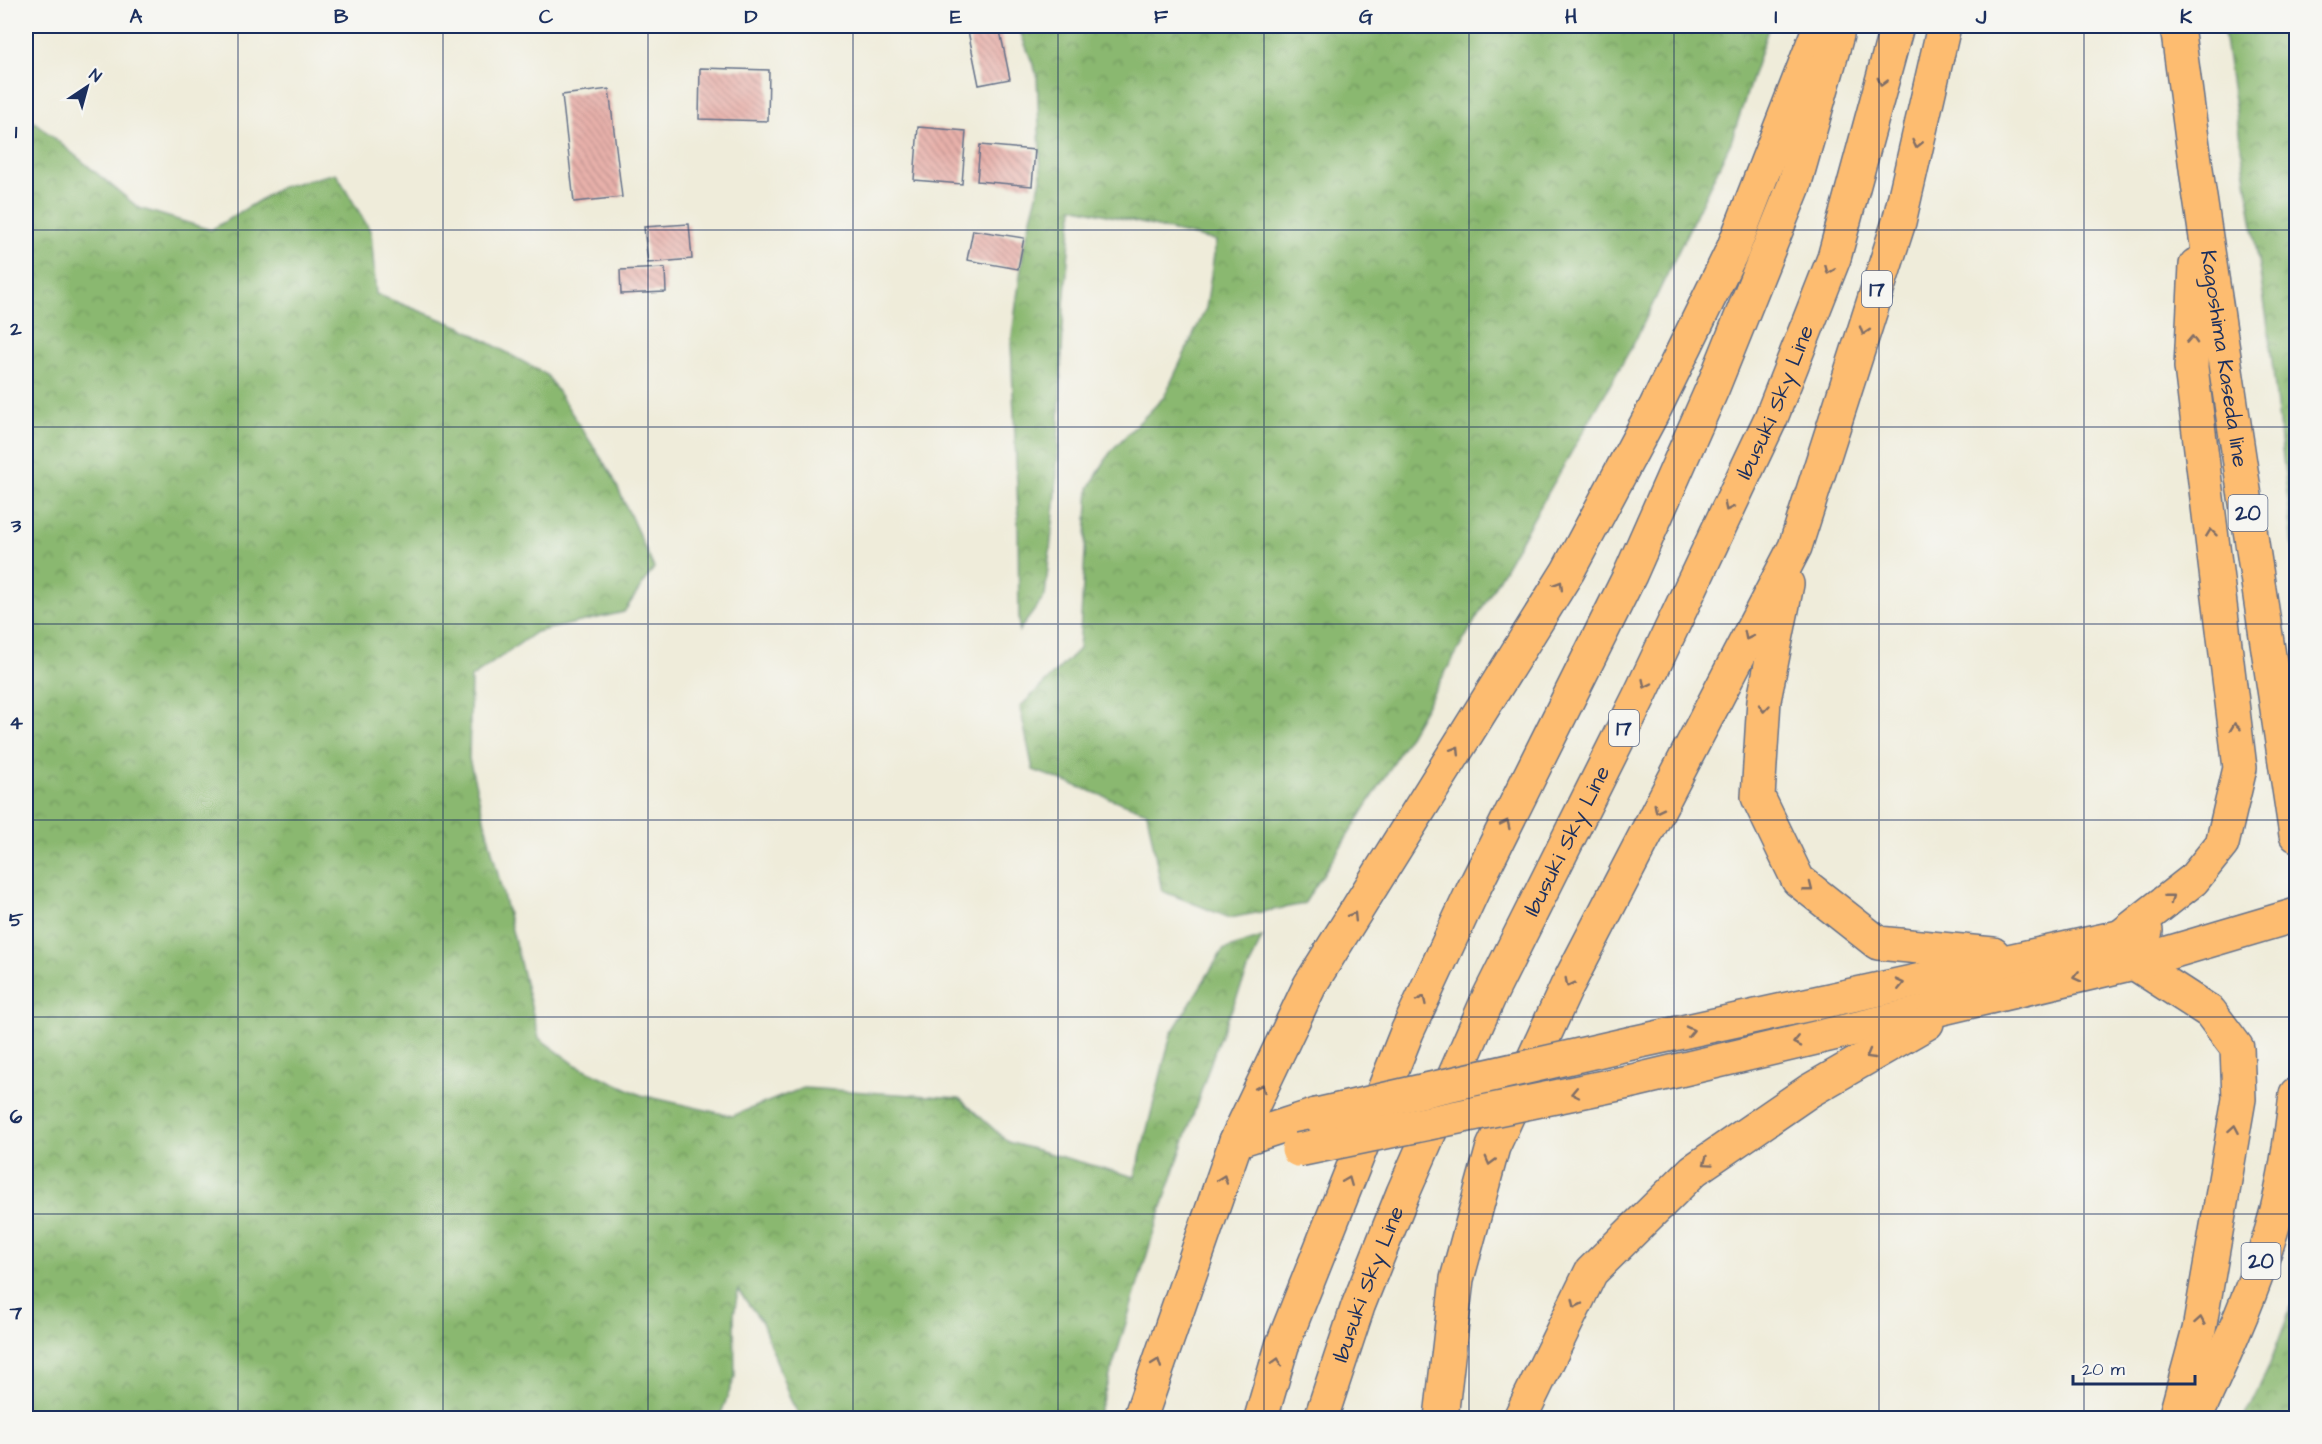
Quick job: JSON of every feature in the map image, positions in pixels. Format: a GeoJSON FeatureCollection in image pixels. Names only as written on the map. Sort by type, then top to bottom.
{"type":"FeatureCollection","features":[{"type":"Feature","properties":{"kind":"main road"},"geometry":{"type":"LineString","coordinates":[[1140,1419],[1236,1141],[1310,985],[1568,571],[1656,406],[1733,249],[1820,26]]}},
{"type":"Feature","properties":{"kind":"main road"},"geometry":{"type":"LineString","coordinates":[[1261,1419],[1282,1347],[1407,1032],[1473,890],[1630,575],[1713,387],[1794,186],[1840,26]]}},
{"type":"Feature","properties":{"kind":"main road","name":"Ibusuki Sky Line"},"geometry":{"type":"LineString","coordinates":[[1321,1419],[1358,1306],[1402,1193],[1489,997],[1639,697],[1771,418],[1834,258],[1897,26]]}},
{"type":"Feature","properties":{"kind":"main road","name":"17"},"geometry":{"type":"LineString","coordinates":[[1442,1419],[1457,1279],[1493,1147],[1567,986],[1795,547],[1899,222],[1944,26]]}},
{"type":"Feature","properties":{"kind":"main road","name":"Kagoshima Kaseda line"},"geometry":{"type":"LineString","coordinates":[[2178,26],[2199,191],[2296,835]]}},
{"type":"Feature","properties":{"kind":"main road"},"geometry":{"type":"LineString","coordinates":[[2129,949],[2193,880],[2222,844],[2240,768],[2191,367],[2199,191]]}},
{"type":"Feature","properties":{"kind":"main road"},"geometry":{"type":"LineString","coordinates":[[1795,547],[1764,700],[1758,797],[1798,880],[1878,943],[2022,957]]}},
{"type":"Feature","properties":{"kind":"main road"},"geometry":{"type":"LineString","coordinates":[[1236,1141],[1298,1150],[1633,1081],[1957,1005],[2129,949],[2296,914]]}},
{"type":"Feature","properties":{"kind":"main road"},"geometry":{"type":"LineString","coordinates":[[1236,1141],[1316,1115],[2022,957],[2129,949],[2210,1012],[2237,1048],[2239,1099],[2199,1330],[2175,1419]]}},
{"type":"Feature","properties":{"kind":"main road"},"geometry":{"type":"LineString","coordinates":[[1520,1419],[1591,1272],[1694,1170],[1809,1090],[1957,1005]]}},
{"type":"Feature","properties":{"kind":"main road","name":"20"},"geometry":{"type":"LineString","coordinates":[[2195,1419],[2227,1350],[2266,1247],[2289,1158],[2296,1094]]}},
{"type":"Feature","properties":{"kind":"green space"},"geometry":{"type":"Polygon","coordinates":[[[1018,26],[1769,26],[1731,142],[1634,343],[1387,774],[1304,904],[1230,918],[1162,891],[1147,812],[1033,770],[1020,707],[1079,649],[1089,488],[1111,451],[1164,397],[1206,308],[1216,241],[1073,207],[1064,304],[1056,495],[1045,596],[1019,631],[1018,511],[1011,343],[1024,246],[1041,179],[1037,75],[1018,26]]]}},
{"type":"Feature","properties":{"kind":"green space"},"geometry":{"type":"Polygon","coordinates":[[[2223,26],[2296,26],[2296,571],[2268,327],[2223,26]]]}},
{"type":"Feature","properties":{"kind":"green space"},"geometry":{"type":"Polygon","coordinates":[[[26,115],[139,208],[211,230],[281,187],[336,173],[371,232],[376,294],[461,327],[547,375],[612,475],[654,568],[624,612],[536,632],[471,678],[469,759],[539,1038],[576,1065],[641,1095],[732,1116],[803,1088],[959,1098],[1008,1142],[1135,1177],[1171,1034],[1223,950],[1262,937],[1216,1047],[1155,1228],[1097,1418],[801,1418],[791,1401],[762,1322],[738,1290],[734,1314],[735,1377],[720,1416],[716,1418],[26,1418],[26,115]]]}},
{"type":"Feature","properties":{"kind":"green space"},"geometry":{"type":"Polygon","coordinates":[[[2296,1294],[2296,1418],[2244,1418],[2268,1369],[2296,1294]]]}},
{"type":"Feature","properties":{"kind":"building"},"geometry":{"type":"Polygon","coordinates":[[[967,26],[999,26],[1010,79],[979,85],[967,26]]]}},
{"type":"Feature","properties":{"kind":"building"},"geometry":{"type":"Polygon","coordinates":[[[700,68],[769,70],[768,121],[699,119],[700,68]]]}},
{"type":"Feature","properties":{"kind":"building"},"geometry":{"type":"Polygon","coordinates":[[[609,89],[622,197],[574,202],[562,95],[609,89]]]}},
{"type":"Feature","properties":{"kind":"building"},"geometry":{"type":"Polygon","coordinates":[[[918,127],[966,131],[962,184],[914,180],[918,127]]]}},
{"type":"Feature","properties":{"kind":"building"},"geometry":{"type":"Polygon","coordinates":[[[980,145],[1035,150],[1032,186],[977,181],[980,145]]]}},
{"type":"Feature","properties":{"kind":"building"},"geometry":{"type":"Polygon","coordinates":[[[689,224],[692,259],[648,263],[644,227],[689,224]]]}},
{"type":"Feature","properties":{"kind":"building"},"geometry":{"type":"Polygon","coordinates":[[[973,230],[1024,238],[1018,269],[967,260],[973,230]]]}},
{"type":"Feature","properties":{"kind":"building"},"geometry":{"type":"Polygon","coordinates":[[[665,268],[666,292],[621,294],[620,270],[665,268]]]}}]}
